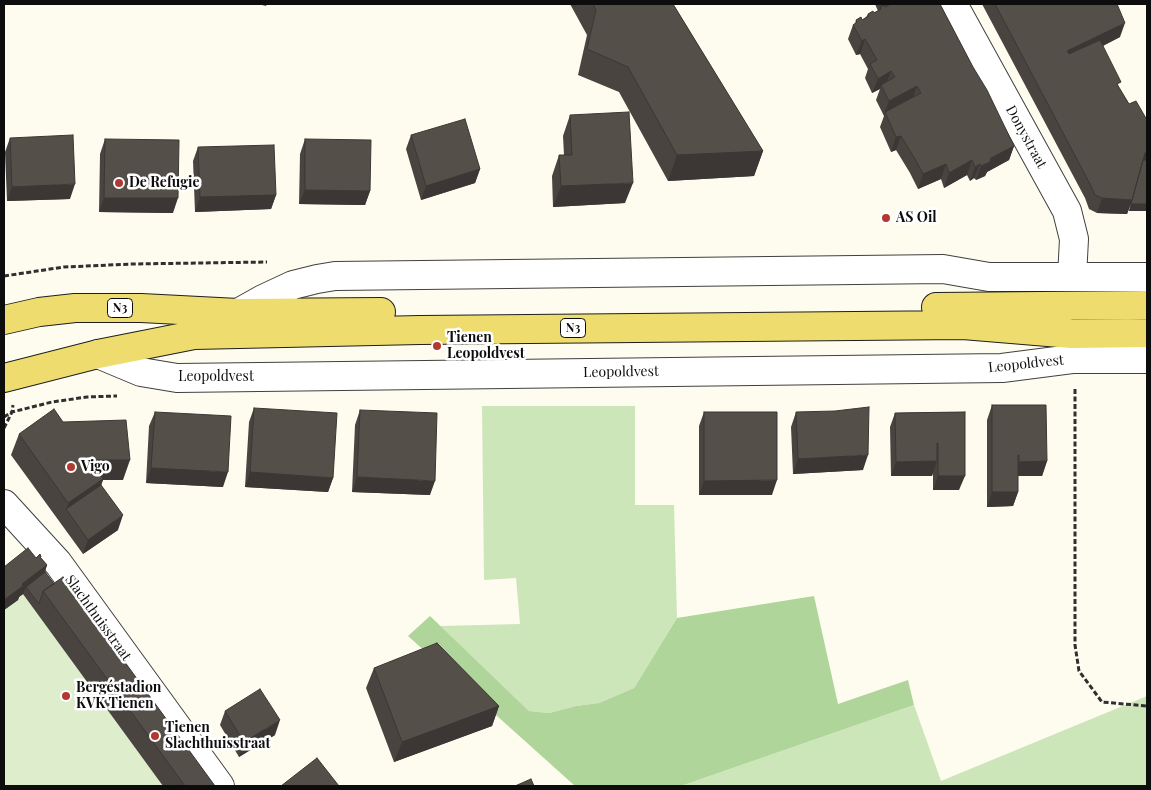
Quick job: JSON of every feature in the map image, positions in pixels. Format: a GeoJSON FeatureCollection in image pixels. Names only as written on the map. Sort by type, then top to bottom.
{"type":"FeatureCollection","features":[{"type":"Feature","properties":{"kind":"main road","name":"N3"},"geometry":{"type":"LineString","coordinates":[[4,320],[39,312],[75,308],[141,308],[238,313],[1147,305]]}},
{"type":"Feature","properties":{"kind":"main road","name":"Leopoldvest"},"geometry":{"type":"LineString","coordinates":[[4,378],[98,354],[194,335],[400,330],[963,325],[1072,334],[1147,333]]}},
{"type":"Feature","properties":{"kind":"street","name":"Donystraat"},"geometry":{"type":"LineString","coordinates":[[953,4],[1067,211],[1074,239],[1072,277]]}},
{"type":"Feature","properties":{"kind":"street"},"geometry":{"type":"LineString","coordinates":[[238,313],[293,285],[334,276],[943,269],[989,277],[1147,276]]}},
{"type":"Feature","properties":{"kind":"street","name":"Leopoldvest"},"geometry":{"type":"LineString","coordinates":[[98,354],[141,372],[177,378],[1002,368],[1072,359],[1147,360]]}},
{"type":"Feature","properties":{"kind":"street","name":"Slachthuisstraat"},"geometry":{"type":"LineString","coordinates":[[4,504],[58,562],[220,786]]}},
{"type":"Feature","properties":{"kind":"path"},"geometry":{"type":"LineString","coordinates":[[1076,386],[1075,645],[1079,671],[1102,702],[1147,706]]}},
{"type":"Feature","properties":{"kind":"path"},"geometry":{"type":"LineString","coordinates":[[4,417],[12,412],[4,428]]}},
{"type":"Feature","properties":{"kind":"green space"},"geometry":{"type":"Polygon","coordinates":[[[482,406],[635,406],[635,505],[674,505],[677,618],[634,688],[599,703],[576,706],[549,713],[529,711],[440,626],[520,624],[516,578],[484,580],[482,406]]]}},
{"type":"Feature","properties":{"kind":"green space","name":"Bergéstadion KVK Tienen"},"geometry":{"type":"Polygon","coordinates":[[[42,579],[194,786],[4,786],[4,607],[42,579]]]}},
{"type":"Feature","properties":{"kind":"green space"},"geometry":{"type":"Polygon","coordinates":[[[814,596],[838,704],[908,680],[914,705],[681,786],[575,786],[408,636],[430,616],[529,711],[549,713],[576,706],[599,703],[634,688],[677,618],[814,596]]]}},
{"type":"Feature","properties":{"kind":"green space"},"geometry":{"type":"Polygon","coordinates":[[[1147,696],[1147,786],[681,786],[914,705],[941,781],[1147,696]]]}},
{"type":"Feature","properties":{"kind":"building"},"geometry":{"type":"Polygon","coordinates":[[[593,4],[673,4],[763,151],[677,155],[628,67],[587,49],[596,10],[593,4]]]}},
{"type":"Feature","properties":{"kind":"building"},"geometry":{"type":"Polygon","coordinates":[[[889,4],[940,4],[987,90],[1014,146],[991,158],[990,162],[981,166],[980,164],[975,167],[972,160],[949,173],[946,164],[923,174],[901,136],[896,137],[885,112],[921,93],[917,86],[889,101],[881,85],[895,77],[891,71],[878,79],[870,64],[877,60],[865,39],[862,41],[853,25],[861,17],[862,20],[873,11],[874,13],[881,9],[880,7],[884,5],[885,7],[889,4]]]}},
{"type":"Feature","properties":{"kind":"building"},"geometry":{"type":"Polygon","coordinates":[[[995,4],[1117,4],[1125,23],[1067,51],[1069,54],[1100,40],[1121,82],[1117,84],[1129,104],[1136,101],[1147,120],[1147,152],[1145,153],[1132,200],[1102,198],[1095,195],[995,4]]]}},
{"type":"Feature","properties":{"kind":"building"},"geometry":{"type":"Polygon","coordinates":[[[629,112],[633,183],[561,186],[559,155],[572,155],[570,115],[629,112]]]}},
{"type":"Feature","properties":{"kind":"building"},"geometry":{"type":"Polygon","coordinates":[[[465,119],[480,169],[426,186],[411,135],[465,119]]]}},
{"type":"Feature","properties":{"kind":"building"},"geometry":{"type":"Polygon","coordinates":[[[73,135],[75,184],[12,187],[10,138],[73,135]]]}},
{"type":"Feature","properties":{"kind":"building"},"geometry":{"type":"Polygon","coordinates":[[[105,139],[179,140],[178,198],[104,198],[105,139]]]}},
{"type":"Feature","properties":{"kind":"building"},"geometry":{"type":"Polygon","coordinates":[[[305,139],[371,140],[370,191],[305,190],[305,139]]]}},
{"type":"Feature","properties":{"kind":"building"},"geometry":{"type":"Polygon","coordinates":[[[274,145],[276,195],[200,197],[198,147],[274,145]]]}},
{"type":"Feature","properties":{"kind":"building"},"geometry":{"type":"Polygon","coordinates":[[[1143,160],[1147,160],[1147,204],[1131,204],[1143,160]]]}},
{"type":"Feature","properties":{"kind":"building"},"geometry":{"type":"Polygon","coordinates":[[[992,405],[1046,405],[1047,461],[1019,462],[1018,455],[1018,492],[992,492],[992,405]]]}},
{"type":"Feature","properties":{"kind":"building"},"geometry":{"type":"Polygon","coordinates":[[[869,407],[868,455],[798,459],[796,412],[835,411],[869,407]]]}},
{"type":"Feature","properties":{"kind":"building"},"geometry":{"type":"Polygon","coordinates":[[[254,408],[337,413],[333,478],[250,472],[254,408]]]}},
{"type":"Feature","properties":{"kind":"building"},"geometry":{"type":"Polygon","coordinates":[[[54,409],[63,422],[126,420],[130,460],[90,460],[103,479],[68,503],[19,434],[54,409]]]}},
{"type":"Feature","properties":{"kind":"building"},"geometry":{"type":"Polygon","coordinates":[[[360,410],[437,413],[435,481],[357,477],[360,410]]]}},
{"type":"Feature","properties":{"kind":"building"},"geometry":{"type":"Polygon","coordinates":[[[155,412],[231,416],[228,472],[151,468],[155,412]]]}},
{"type":"Feature","properties":{"kind":"building"},"geometry":{"type":"Polygon","coordinates":[[[704,412],[777,412],[777,480],[704,481],[704,412]]]}},
{"type":"Feature","properties":{"kind":"building"},"geometry":{"type":"Polygon","coordinates":[[[965,412],[965,476],[938,476],[938,443],[937,461],[896,462],[895,413],[965,412]]]}},
{"type":"Feature","properties":{"kind":"building"},"geometry":{"type":"Polygon","coordinates":[[[101,485],[123,515],[88,540],[66,509],[101,485]]]}},
{"type":"Feature","properties":{"kind":"building"},"geometry":{"type":"Polygon","coordinates":[[[28,548],[36,558],[40,554],[40,557],[47,565],[4,600],[4,567],[28,548]]]}},
{"type":"Feature","properties":{"kind":"building"},"geometry":{"type":"Polygon","coordinates":[[[45,572],[54,584],[43,591],[39,604],[26,587],[45,572]]]}},
{"type":"Feature","properties":{"kind":"building"},"geometry":{"type":"Polygon","coordinates":[[[63,577],[215,786],[185,786],[43,591],[63,577]]]}},
{"type":"Feature","properties":{"kind":"building"},"geometry":{"type":"Polygon","coordinates":[[[437,643],[499,706],[402,742],[374,668],[437,643]]]}},
{"type":"Feature","properties":{"kind":"building"},"geometry":{"type":"Polygon","coordinates":[[[260,689],[280,720],[244,742],[225,711],[260,689]]]}},
{"type":"Feature","properties":{"kind":"building"},"geometry":{"type":"Polygon","coordinates":[[[317,758],[339,786],[281,786],[317,758]]]}},
{"type":"Feature","properties":{"kind":"building"},"geometry":{"type":"Polygon","coordinates":[[[531,779],[534,786],[515,786],[531,779]]]}},
{"type":"Feature","properties":{"kind":"place","name":"De Refugie"},"geometry":{"type":"Point","coordinates":[119,183]}},
{"type":"Feature","properties":{"kind":"place","name":"AS Oil"},"geometry":{"type":"Point","coordinates":[886,218]}},
{"type":"Feature","properties":{"kind":"place","name":"Tienen Leopoldvest"},"geometry":{"type":"Point","coordinates":[437,346]}},
{"type":"Feature","properties":{"kind":"place","name":"Vigo"},"geometry":{"type":"Point","coordinates":[71,467]}},
{"type":"Feature","properties":{"kind":"place","name":"Bergéstadion KVK Tienen"},"geometry":{"type":"Point","coordinates":[66,696]}},
{"type":"Feature","properties":{"kind":"place","name":"Tienen Slachthuisstraat"},"geometry":{"type":"Point","coordinates":[155,736]}}]}
